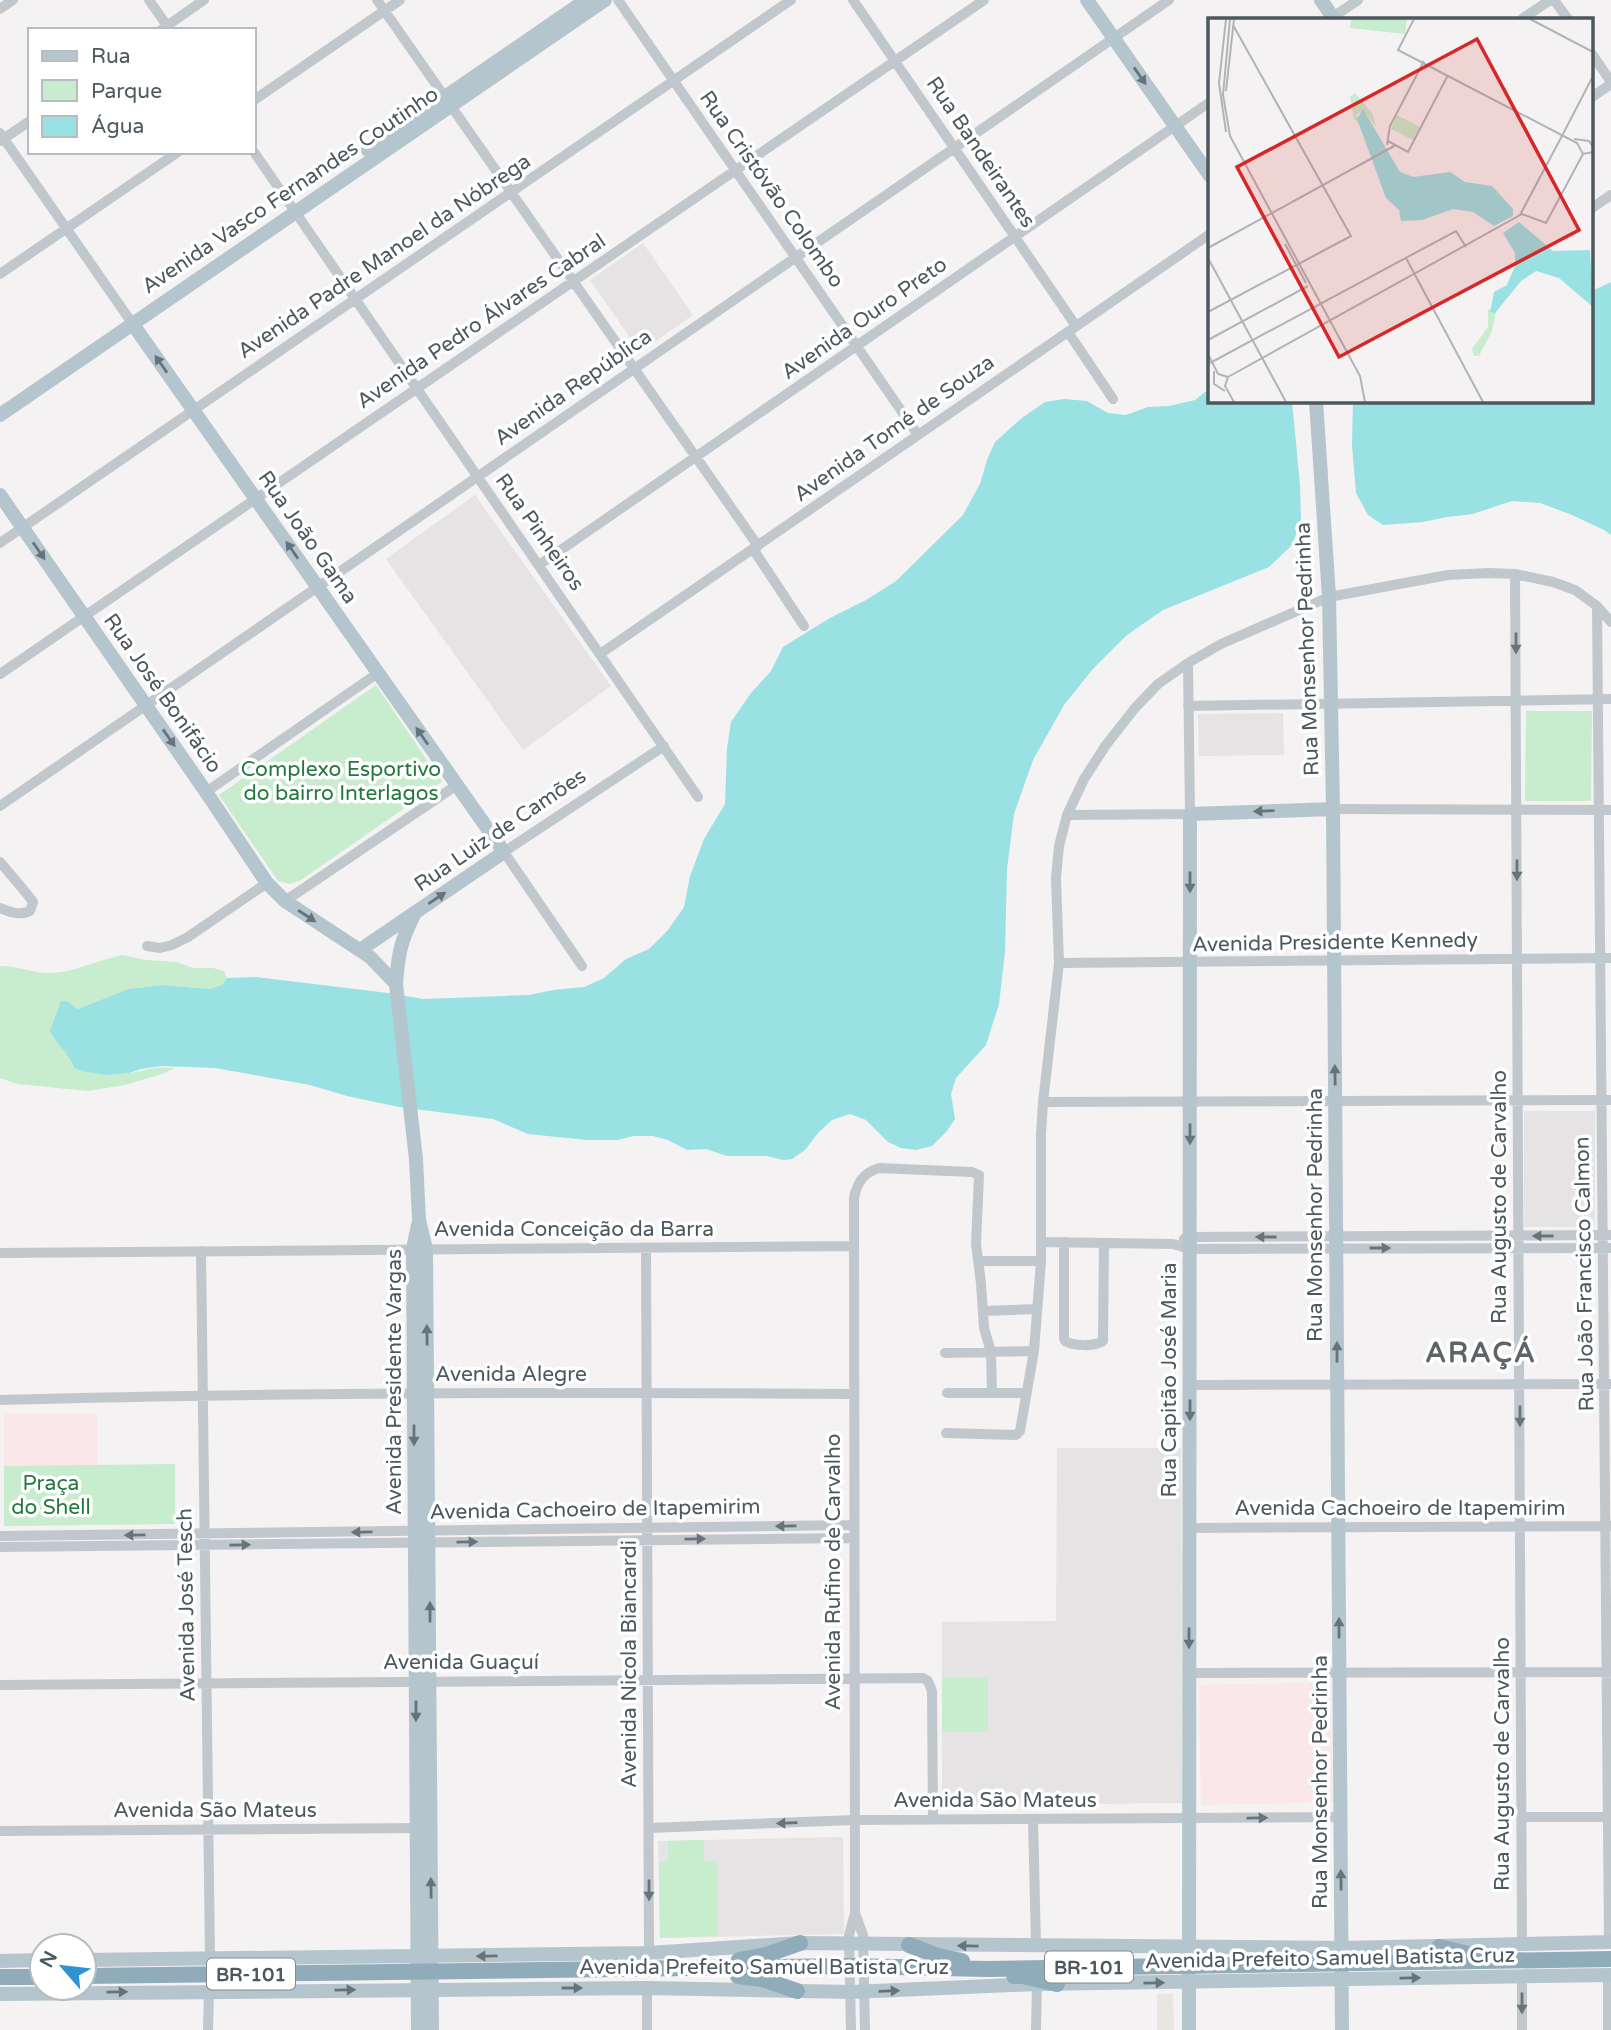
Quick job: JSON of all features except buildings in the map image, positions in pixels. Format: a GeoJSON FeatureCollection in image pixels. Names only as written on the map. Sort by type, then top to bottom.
{"type":"FeatureCollection","features":[{"type":"Feature","properties":{"kind":"highway"},"geometry":{"type":"LineString","coordinates":[[684,1969],[766,1955],[800,1943]]}},
{"type":"Feature","properties":{"kind":"highway"},"geometry":{"type":"LineString","coordinates":[[909,1945],[988,1969]]}},
{"type":"Feature","properties":{"kind":"highway"},"geometry":{"type":"LineString","coordinates":[[1439,1947],[1489,1959]]}},
{"type":"Feature","properties":{"kind":"highway","name":"BR-101"},"geometry":{"type":"LineString","coordinates":[[856,1966],[988,1969],[1611,1959]]}},
{"type":"Feature","properties":{"kind":"highway","name":"BR-101"},"geometry":{"type":"LineString","coordinates":[[98,1976],[425,1964],[684,1969]]}},
{"type":"Feature","properties":{"kind":"highway","name":"Avenida Prefeito Samuel Batista Cruz"},"geometry":{"type":"LineString","coordinates":[[684,1969],[856,1966]]}},
{"type":"Feature","properties":{"kind":"highway"},"geometry":{"type":"LineString","coordinates":[[684,1969],[762,1979],[797,1991]]}},
{"type":"Feature","properties":{"kind":"highway"},"geometry":{"type":"LineString","coordinates":[[956,1969],[988,1975],[1023,1976],[1057,1984]]}},
{"type":"Feature","properties":{"kind":"highway"},"geometry":{"type":"LineString","coordinates":[[0,1978],[28,1977]]}},
{"type":"Feature","properties":{"kind":"main road","name":"Avenida Vasco Fernandes Coutinho"},"geometry":{"type":"LineString","coordinates":[[448,101],[586,0]]}},
{"type":"Feature","properties":{"kind":"main road","name":"Avenida Vasco Fernandes Coutinho"},"geometry":{"type":"LineString","coordinates":[[0,403],[129,319],[448,101],[605,0]]}},
{"type":"Feature","properties":{"kind":"main road"},"geometry":{"type":"LineString","coordinates":[[1087,0],[1208,173]]}},
{"type":"Feature","properties":{"kind":"main road"},"geometry":{"type":"LineString","coordinates":[[1321,0],[1331,18]]}},
{"type":"Feature","properties":{"kind":"main road","name":"Avenida Vasco Fernandes Coutinho"},"geometry":{"type":"LineString","coordinates":[[0,415],[129,319]]}},
{"type":"Feature","properties":{"kind":"main road","name":"Rua João Gama"},"geometry":{"type":"LineString","coordinates":[[129,319],[504,852]]}},
{"type":"Feature","properties":{"kind":"main road","name":"Rua Monsenhor Pedrinha"},"geometry":{"type":"LineString","coordinates":[[1316,402],[1329,597],[1333,809],[1342,2030]]}},
{"type":"Feature","properties":{"kind":"main road","name":"Rua José Bonifácio"},"geometry":{"type":"LineString","coordinates":[[0,495],[267,883],[285,901],[376,962],[397,988]]}},
{"type":"Feature","properties":{"kind":"main road"},"geometry":{"type":"LineString","coordinates":[[1190,814],[1333,809]]}},
{"type":"Feature","properties":{"kind":"main road","name":"Rua Capitão José Maria"},"geometry":{"type":"LineString","coordinates":[[1189,1982],[1190,814]]}},
{"type":"Feature","properties":{"kind":"main road","name":"Rua Luiz de Camões"},"geometry":{"type":"LineString","coordinates":[[360,950],[504,852]]}},
{"type":"Feature","properties":{"kind":"main road","name":"Avenida Presidente Vargas"},"geometry":{"type":"LineString","coordinates":[[415,913],[403,936],[398,956],[397,988],[416,1159],[419,1220],[425,1989],[418,2030]]}},
{"type":"Feature","properties":{"kind":"main road","name":"Avenida Prefeito Samuel Batista Cruz"},"geometry":{"type":"LineString","coordinates":[[0,1994],[647,1988],[858,1992],[1037,1984],[1189,1982],[1342,1964],[1439,1947],[1610,1942]]}},
{"type":"Feature","properties":{"kind":"main road","name":"Avenida Prefeito Samuel Batista Cruz"},"geometry":{"type":"LineString","coordinates":[[98,1960],[210,1959],[425,1964],[800,1943],[856,1943],[1189,1947],[1342,1964],[1522,1976],[1609,1975]]}},
{"type":"Feature","properties":{"kind":"main road"},"geometry":{"type":"LineString","coordinates":[[0,1961],[28,1960]]}},
{"type":"Feature","properties":{"kind":"main road"},"geometry":{"type":"LineString","coordinates":[[1189,1982],[1189,2030]]}},
{"type":"Feature","properties":{"kind":"main road","name":"Avenida Presidente Vargas"},"geometry":{"type":"LineString","coordinates":[[425,1989],[432,2030]]}},
{"type":"Feature","properties":{"kind":"street"},"geometry":{"type":"LineString","coordinates":[[0,9],[13,0]]}},
{"type":"Feature","properties":{"kind":"street"},"geometry":{"type":"LineString","coordinates":[[149,0],[166,28],[204,0]]}},
{"type":"Feature","properties":{"kind":"street"},"geometry":{"type":"LineString","coordinates":[[377,0],[696,457],[804,626]]}},
{"type":"Feature","properties":{"kind":"street"},"geometry":{"type":"LineString","coordinates":[[256,99],[400,0]]}},
{"type":"Feature","properties":{"kind":"street","name":"Rua Cristóvão Colombo"},"geometry":{"type":"LineString","coordinates":[[618,0],[918,435]]}},
{"type":"Feature","properties":{"kind":"street","name":"Avenida Padre Manoel da Nóbrega"},"geometry":{"type":"LineString","coordinates":[[0,543],[791,0]]}},
{"type":"Feature","properties":{"kind":"street","name":"Rua Bandeirantes"},"geometry":{"type":"LineString","coordinates":[[853,0],[1015,236],[1113,399]]}},
{"type":"Feature","properties":{"kind":"street","name":"Avenida Pedro Álvares Cabral"},"geometry":{"type":"LineString","coordinates":[[0,674],[984,0]]}},
{"type":"Feature","properties":{"kind":"street","name":"Avenida República"},"geometry":{"type":"LineString","coordinates":[[0,806],[1169,0]]}},
{"type":"Feature","properties":{"kind":"street"},"geometry":{"type":"LineString","coordinates":[[1333,18],[1358,0]]}},
{"type":"Feature","properties":{"kind":"street"},"geometry":{"type":"LineString","coordinates":[[1524,18],[1552,0],[1567,18]]}},
{"type":"Feature","properties":{"kind":"street"},"geometry":{"type":"LineString","coordinates":[[1594,57],[1611,83],[1594,96]]}},
{"type":"Feature","properties":{"kind":"street","name":"Avenida Ouro Preto"},"geometry":{"type":"LineString","coordinates":[[539,565],[1208,103]]}},
{"type":"Feature","properties":{"kind":"street"},"geometry":{"type":"LineString","coordinates":[[1,137],[28,122]]}},
{"type":"Feature","properties":{"kind":"street","name":"Rua João Gama"},"geometry":{"type":"LineString","coordinates":[[1,137],[129,319]]}},
{"type":"Feature","properties":{"kind":"street"},"geometry":{"type":"LineString","coordinates":[[0,274],[175,154]]}},
{"type":"Feature","properties":{"kind":"street","name":"Rua Pinheiros"},"geometry":{"type":"LineString","coordinates":[[255,154],[698,797]]}},
{"type":"Feature","properties":{"kind":"street"},"geometry":{"type":"LineString","coordinates":[[1594,207],[1611,195]]}},
{"type":"Feature","properties":{"kind":"street","name":"Avenida Tomé de Souza"},"geometry":{"type":"LineString","coordinates":[[600,654],[1208,235]]}},
{"type":"Feature","properties":{"kind":"street"},"geometry":{"type":"LineString","coordinates":[[946,1433],[1018,1434],[1034,1351],[1041,1261],[1041,1134],[1059,964],[1056,878],[1059,846],[1067,815],[1084,779],[1135,708],[1158,684],[1221,644],[1329,597],[1448,575],[1515,574],[1553,582],[1575,590],[1597,606],[1611,622]]}},
{"type":"Feature","properties":{"kind":"street","name":"Rua Augusto de Carvalho"},"geometry":{"type":"LineString","coordinates":[[1515,574],[1522,1945]]}},
{"type":"Feature","properties":{"kind":"street","name":"Rua João Francisco Calmon"},"geometry":{"type":"LineString","coordinates":[[1597,606],[1599,810],[1606,958],[1610,1942]]}},
{"type":"Feature","properties":{"kind":"street"},"geometry":{"type":"LineString","coordinates":[[1067,815],[1190,814],[1188,663]]}},
{"type":"Feature","properties":{"kind":"street"},"geometry":{"type":"LineString","coordinates":[[206,792],[378,673]]}},
{"type":"Feature","properties":{"kind":"street"},"geometry":{"type":"LineString","coordinates":[[1188,706],[1611,699]]}},
{"type":"Feature","properties":{"kind":"street","name":"Rua Luiz de Camões"},"geometry":{"type":"LineString","coordinates":[[504,852],[664,746]]}},
{"type":"Feature","properties":{"kind":"street"},"geometry":{"type":"LineString","coordinates":[[285,901],[457,785]]}},
{"type":"Feature","properties":{"kind":"street"},"geometry":{"type":"LineString","coordinates":[[1333,809],[1611,810]]}},
{"type":"Feature","properties":{"kind":"street","name":"Rua João Gama"},"geometry":{"type":"LineString","coordinates":[[504,852],[582,966]]}},
{"type":"Feature","properties":{"kind":"street"},"geometry":{"type":"LineString","coordinates":[[0,862],[33,902],[30,911],[24,914],[0,908]]}},
{"type":"Feature","properties":{"kind":"street"},"geometry":{"type":"LineString","coordinates":[[147,946],[160,948],[188,937],[267,883]]}},
{"type":"Feature","properties":{"kind":"street","name":"Avenida Presidente Kennedy"},"geometry":{"type":"LineString","coordinates":[[1059,964],[1606,958]]}},
{"type":"Feature","properties":{"kind":"street"},"geometry":{"type":"LineString","coordinates":[[1043,1102],[1606,1100]]}},
{"type":"Feature","properties":{"kind":"street","name":"Avenida Rufino de Carvalho"},"geometry":{"type":"LineString","coordinates":[[858,1992],[856,1943],[863,1935],[855,1913],[856,1186],[870,1171],[878,1168],[976,1173],[980,1179],[976,1229],[978,1261]]}},
{"type":"Feature","properties":{"kind":"street"},"geometry":{"type":"LineString","coordinates":[[1042,1242],[1336,1242],[1607,1235]]}},
{"type":"Feature","properties":{"kind":"street"},"geometry":{"type":"LineString","coordinates":[[1064,1242],[1065,1340],[1070,1344],[1099,1344],[1103,1338],[1104,1243]]}},
{"type":"Feature","properties":{"kind":"street"},"geometry":{"type":"LineString","coordinates":[[1336,1242],[1607,1248]]}},
{"type":"Feature","properties":{"kind":"street","name":"Avenida Conceição da Barra"},"geometry":{"type":"LineString","coordinates":[[0,1253],[854,1246]]}},
{"type":"Feature","properties":{"kind":"street","name":"Avenida Nicola Biancardi"},"geometry":{"type":"LineString","coordinates":[[646,1248],[649,1953]]}},
{"type":"Feature","properties":{"kind":"street","name":"Avenida José Tesch"},"geometry":{"type":"LineString","coordinates":[[201,1251],[210,1959]]}},
{"type":"Feature","properties":{"kind":"street"},"geometry":{"type":"LineString","coordinates":[[992,1393],[990,1352],[986,1338],[978,1261],[1041,1261]]}},
{"type":"Feature","properties":{"kind":"street"},"geometry":{"type":"LineString","coordinates":[[983,1311],[1037,1308]]}},
{"type":"Feature","properties":{"kind":"street"},"geometry":{"type":"LineString","coordinates":[[945,1353],[1034,1351]]}},
{"type":"Feature","properties":{"kind":"street"},"geometry":{"type":"LineString","coordinates":[[1189,1385],[1607,1384]]}},
{"type":"Feature","properties":{"kind":"street","name":"Avenida Alegre"},"geometry":{"type":"LineString","coordinates":[[0,1401],[202,1395],[647,1392],[854,1394]]}},
{"type":"Feature","properties":{"kind":"street"},"geometry":{"type":"LineString","coordinates":[[947,1393],[1027,1393]]}},
{"type":"Feature","properties":{"kind":"street","name":"Avenida Cachoeiro de Itapemirim"},"geometry":{"type":"LineString","coordinates":[[0,1536],[204,1539],[422,1537],[648,1534],[854,1525]]}},
{"type":"Feature","properties":{"kind":"street","name":"Avenida Cachoeiro de Itapemirim"},"geometry":{"type":"LineString","coordinates":[[1189,1528],[1608,1526]]}},
{"type":"Feature","properties":{"kind":"street"},"geometry":{"type":"LineString","coordinates":[[648,1534],[854,1538]]}},
{"type":"Feature","properties":{"kind":"street"},"geometry":{"type":"LineString","coordinates":[[0,1547],[204,1539]]}},
{"type":"Feature","properties":{"kind":"street"},"geometry":{"type":"LineString","coordinates":[[1189,1673],[1609,1672]]}},
{"type":"Feature","properties":{"kind":"street","name":"Avenida Guaçuí"},"geometry":{"type":"LineString","coordinates":[[0,1685],[923,1678],[928,1681],[932,1691],[933,1820]]}},
{"type":"Feature","properties":{"kind":"street","name":"Avenida São Mateus"},"geometry":{"type":"LineString","coordinates":[[649,1828],[855,1820],[1341,1817]]}},
{"type":"Feature","properties":{"kind":"street"},"geometry":{"type":"LineString","coordinates":[[1522,1817],[1608,1817]]}},
{"type":"Feature","properties":{"kind":"street"},"geometry":{"type":"LineString","coordinates":[[1033,1819],[1036,1946]]}},
{"type":"Feature","properties":{"kind":"street","name":"Avenida São Mateus"},"geometry":{"type":"LineString","coordinates":[[0,1831],[424,1828]]}},
{"type":"Feature","properties":{"kind":"street"},"geometry":{"type":"LineString","coordinates":[[1608,2030],[1609,1975]]}},
{"type":"Feature","properties":{"kind":"street"},"geometry":{"type":"LineString","coordinates":[[1522,1976],[1522,2030]]}},
{"type":"Feature","properties":{"kind":"street"},"geometry":{"type":"LineString","coordinates":[[1036,2030],[1037,1984]]}},
{"type":"Feature","properties":{"kind":"street"},"geometry":{"type":"LineString","coordinates":[[647,1988],[647,2030]]}},
{"type":"Feature","properties":{"kind":"street"},"geometry":{"type":"LineString","coordinates":[[208,2030],[209,1991]]}},
{"type":"Feature","properties":{"kind":"street"},"geometry":{"type":"LineString","coordinates":[[851,2030],[858,1992]]}},
{"type":"Feature","properties":{"kind":"street"},"geometry":{"type":"LineString","coordinates":[[858,1992],[864,2030]]}},
{"type":"Feature","properties":{"kind":"shaded area"},"geometry":{"type":"Polygon","coordinates":[[[643,243],[693,315],[640,352],[590,280],[643,243]]]}},
{"type":"Feature","properties":{"kind":"shaded area"},"geometry":{"type":"Polygon","coordinates":[[[475,495],[611,686],[523,750],[386,559],[475,495]]]}},
{"type":"Feature","properties":{"kind":"shaded area"},"geometry":{"type":"Polygon","coordinates":[[[1283,713],[1284,755],[1199,756],[1198,714],[1283,713]]]}},
{"type":"Feature","properties":{"kind":"shaded area"},"geometry":{"type":"Polygon","coordinates":[[[1524,1111],[1595,1111],[1595,1227],[1524,1227],[1524,1111]]]}},
{"type":"Feature","properties":{"kind":"shaded area"},"geometry":{"type":"Polygon","coordinates":[[[4,1414],[97,1414],[97,1465],[4,1466],[4,1414]]]}},
{"type":"Feature","properties":{"kind":"shaded area"},"geometry":{"type":"Polygon","coordinates":[[[1057,1448],[1181,1448],[1182,1803],[942,1806],[942,1622],[1056,1621],[1057,1448]]]}},
{"type":"Feature","properties":{"kind":"shaded area"},"geometry":{"type":"Polygon","coordinates":[[[1331,1682],[1333,1802],[1201,1805],[1199,1685],[1331,1682]]]}},
{"type":"Feature","properties":{"kind":"shaded area"},"geometry":{"type":"Polygon","coordinates":[[[843,1837],[844,1934],[660,1938],[658,1841],[843,1837]]]}},
{"type":"Feature","properties":{"kind":"shaded area"},"geometry":{"type":"Polygon","coordinates":[[[1157,1994],[1173,1994],[1174,2030],[1157,2030],[1157,1994]]]}},
{"type":"Feature","properties":{"kind":"green space","name":"Complexo Esportivo do bairro Interlagos"},"geometry":{"type":"Polygon","coordinates":[[[376,685],[442,782],[301,880],[290,884],[278,881],[219,795],[376,685]]]}},
{"type":"Feature","properties":{"kind":"green space"},"geometry":{"type":"Polygon","coordinates":[[[1526,711],[1592,711],[1591,801],[1525,801],[1526,711]]]}},
{"type":"Feature","properties":{"kind":"green space"},"geometry":{"type":"Polygon","coordinates":[[[122,955],[176,962],[193,968],[213,968],[224,971],[227,978],[222,985],[210,989],[162,985],[128,989],[78,1009],[67,1001],[57,1010],[53,1037],[65,1049],[74,1068],[130,1073],[175,1068],[125,1085],[88,1091],[17,1084],[0,1078],[0,966],[54,973],[122,955]]]}},
{"type":"Feature","properties":{"kind":"green space","name":"Praça do Shell"},"geometry":{"type":"Polygon","coordinates":[[[175,1464],[175,1524],[4,1526],[4,1466],[175,1464]]]}},
{"type":"Feature","properties":{"kind":"green space"},"geometry":{"type":"Polygon","coordinates":[[[942,1678],[988,1678],[988,1732],[942,1732],[942,1678]]]}},
{"type":"Feature","properties":{"kind":"green space"},"geometry":{"type":"Polygon","coordinates":[[[704,1840],[704,1861],[717,1861],[718,1936],[660,1938],[659,1862],[668,1862],[668,1841],[704,1840]]]}},
{"type":"Feature","properties":{"kind":"water"},"geometry":{"type":"Polygon","coordinates":[[[1611,282],[1611,535],[1572,515],[1540,503],[1512,501],[1473,514],[1383,525],[1368,515],[1356,493],[1352,445],[1353,402],[1594,402],[1594,290],[1611,282]]]}},
{"type":"Feature","properties":{"kind":"water"},"geometry":{"type":"Polygon","coordinates":[[[1208,390],[1208,402],[1292,402],[1301,521],[1292,545],[1269,567],[1163,610],[1127,635],[1092,670],[1064,705],[1033,760],[1014,814],[1007,869],[1005,952],[999,1004],[986,1045],[956,1078],[951,1094],[955,1119],[932,1146],[916,1150],[901,1148],[888,1142],[866,1120],[850,1114],[832,1120],[805,1150],[792,1159],[783,1160],[767,1156],[727,1156],[706,1149],[687,1150],[653,1136],[587,1140],[528,1134],[493,1119],[399,1107],[310,1085],[215,1068],[162,1066],[108,1075],[87,1072],[74,1068],[50,1031],[61,1001],[67,1001],[78,1009],[128,989],[162,985],[210,989],[222,985],[227,978],[256,977],[424,999],[529,995],[584,987],[604,978],[626,959],[649,949],[668,930],[684,907],[690,876],[704,839],[725,804],[731,722],[751,693],[771,671],[783,647],[896,581],[963,515],[980,484],[995,442],[1045,402],[1064,399],[1087,401],[1108,413],[1126,415],[1148,407],[1169,406],[1195,400],[1208,390]]]}},
{"type":"Feature","properties":{"kind":"district","name":"ARAÇÁ"},"geometry":{"type":"Point","coordinates":[1481,1352]}}]}
